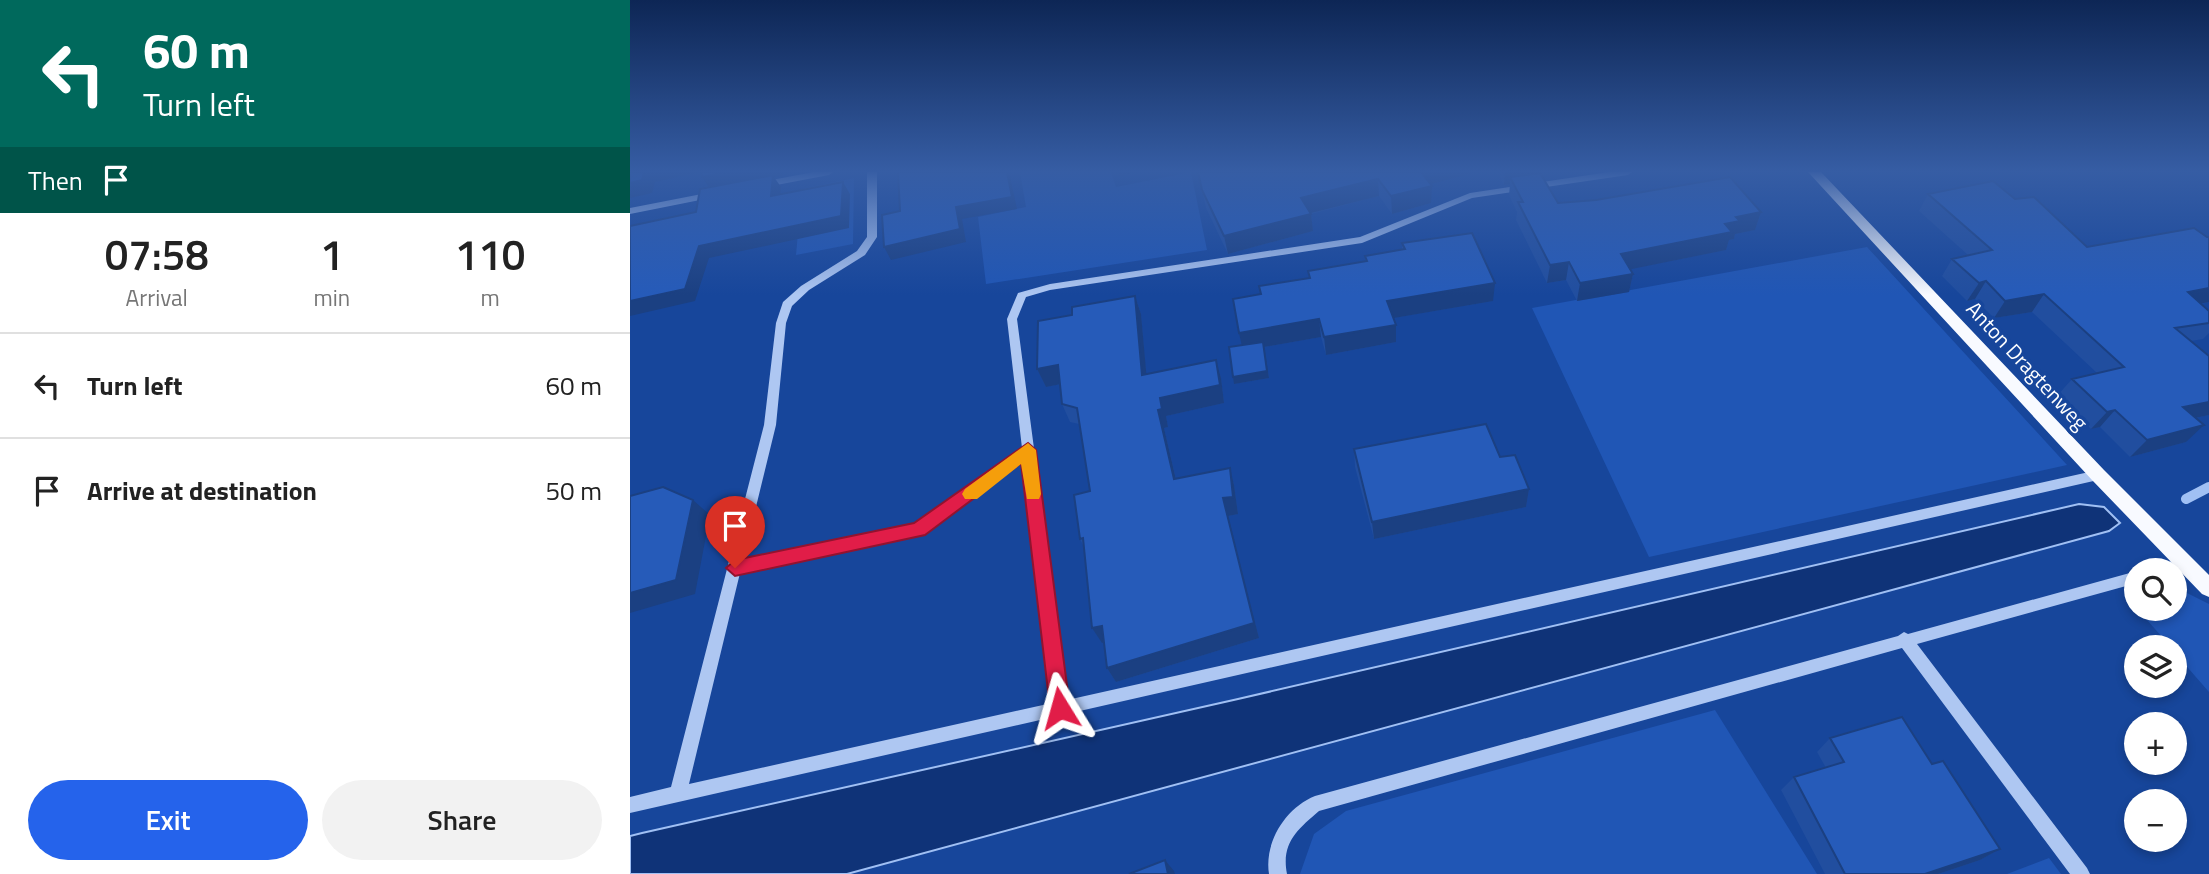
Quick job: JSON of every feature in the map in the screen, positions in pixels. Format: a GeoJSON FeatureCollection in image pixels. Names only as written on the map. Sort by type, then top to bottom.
{"type":"FeatureCollection","features":[{"type":"Feature","properties":{"kind":"main road","name":"Anton Dragtenweg"},"geometry":{"type":"LineString","coordinates":[[1852,213],[2098,475],[2181,558]]}},
{"type":"Feature","properties":{"kind":"main road","name":"Anton Dragtenweg"},"geometry":{"type":"LineString","coordinates":[[2187,564],[2209,589]]}},
{"type":"Feature","properties":{"kind":"street"},"geometry":{"type":"LineString","coordinates":[[678,794],[770,425],[781,323],[787,304],[805,288],[849,262],[867,246],[872,237],[872,213]]}},
{"type":"Feature","properties":{"kind":"street"},"geometry":{"type":"LineString","coordinates":[[1060,708],[1012,319],[1022,295],[1050,287],[1362,240],[1429,213]]}},
{"type":"Feature","properties":{"kind":"street"},"geometry":{"type":"LineString","coordinates":[[735,568],[919,530],[1028,450]]}},
{"type":"Feature","properties":{"kind":"street"},"geometry":{"type":"LineString","coordinates":[[630,805],[2098,475]]}},
{"type":"Feature","properties":{"kind":"street"},"geometry":{"type":"LineString","coordinates":[[1278,874],[1274,861],[1286,827],[1315,804],[1904,639],[2124,580]]}},
{"type":"Feature","properties":{"kind":"street"},"geometry":{"type":"LineString","coordinates":[[1904,639],[2081,874]]}},
{"type":"Feature","properties":{"kind":"shaded area"},"geometry":{"type":"Polygon","coordinates":[[[800,213],[853,213],[853,244],[796,255],[800,213]]]}},
{"type":"Feature","properties":{"kind":"shaded area"},"geometry":{"type":"Polygon","coordinates":[[[998,213],[1199,213],[1207,250],[986,284],[978,217],[998,213]]]}},
{"type":"Feature","properties":{"kind":"shaded area"},"geometry":{"type":"Polygon","coordinates":[[[1867,247],[2067,465],[1649,557],[1532,308],[1867,247]]]}},
{"type":"Feature","properties":{"kind":"shaded area"},"geometry":{"type":"Polygon","coordinates":[[[2079,504],[2104,507],[2120,523],[2109,531],[847,874],[630,874],[630,836],[1238,699],[2079,504]]]}},
{"type":"Feature","properties":{"kind":"shaded area"},"geometry":{"type":"Polygon","coordinates":[[[2187,593],[2209,604],[2209,692],[2187,667],[2187,635],[2160,635],[2148,621],[2187,621],[2187,593]]]}},
{"type":"Feature","properties":{"kind":"shaded area"},"geometry":{"type":"Polygon","coordinates":[[[1715,710],[1817,874],[1300,874],[1314,834],[1346,811],[1715,710]]]}},
{"type":"Feature","properties":{"kind":"shaded area"},"geometry":{"type":"Polygon","coordinates":[[[2049,858],[2061,874],[2007,874],[2049,858]]]}},
{"type":"Feature","properties":{"kind":"building"},"geometry":{"type":"Polygon","coordinates":[[[692,213],[841,213],[841,216],[699,246],[685,289],[630,301],[630,226],[692,213]]]}},
{"type":"Feature","properties":{"kind":"building"},"geometry":{"type":"Polygon","coordinates":[[[957,213],[960,229],[884,247],[882,215],[957,213]]]}},
{"type":"Feature","properties":{"kind":"building"},"geometry":{"type":"Polygon","coordinates":[[[1213,213],[1311,214],[1224,236],[1213,213]]]}},
{"type":"Feature","properties":{"kind":"building"},"geometry":{"type":"Polygon","coordinates":[[[1523,213],[1757,213],[1736,217],[1740,221],[1725,224],[1732,232],[1621,254],[1633,274],[1580,283],[1569,262],[1550,265],[1523,213]]]}},
{"type":"Feature","properties":{"kind":"building"},"geometry":{"type":"Polygon","coordinates":[[[1949,213],[2051,213],[2087,247],[2194,228],[2209,237],[2209,288],[2188,292],[2209,311],[2209,323],[2175,328],[2209,356],[2209,402],[2183,407],[2204,425],[2147,440],[2115,410],[2107,412],[2072,379],[2124,367],[2044,294],[2005,301],[1986,281],[1979,283],[1952,259],[1992,250],[1949,213]]]}},
{"type":"Feature","properties":{"kind":"building"},"geometry":{"type":"Polygon","coordinates":[[[1472,233],[1495,283],[1387,301],[1396,325],[1324,337],[1319,319],[1239,333],[1233,299],[1261,294],[1259,286],[1310,278],[1308,271],[1367,261],[1365,256],[1405,249],[1402,243],[1472,233]]]}},
{"type":"Feature","properties":{"kind":"building"},"geometry":{"type":"Polygon","coordinates":[[[1135,296],[1142,375],[1216,360],[1220,385],[1160,398],[1162,409],[1158,410],[1174,479],[1230,468],[1233,497],[1223,498],[1254,623],[1107,668],[1102,626],[1092,628],[1083,538],[1080,539],[1074,495],[1090,491],[1077,408],[1062,404],[1058,365],[1037,369],[1038,321],[1072,315],[1072,307],[1135,296]]]}},
{"type":"Feature","properties":{"kind":"building"},"geometry":{"type":"Polygon","coordinates":[[[1263,342],[1267,371],[1233,377],[1229,347],[1263,342]]]}},
{"type":"Feature","properties":{"kind":"building"},"geometry":{"type":"Polygon","coordinates":[[[1486,424],[1500,457],[1515,455],[1529,489],[1372,522],[1354,449],[1486,424]]]}},
{"type":"Feature","properties":{"kind":"building"},"geometry":{"type":"Polygon","coordinates":[[[663,487],[693,500],[676,580],[630,593],[630,496],[663,487]]]}},
{"type":"Feature","properties":{"kind":"building"},"geometry":{"type":"Polygon","coordinates":[[[1902,717],[1932,764],[1943,761],[2000,849],[1925,874],[1845,874],[1794,777],[1844,762],[1830,738],[1902,717]]]}},
{"type":"Feature","properties":{"kind":"building"},"geometry":{"type":"Polygon","coordinates":[[[1165,860],[1168,874],[1129,874],[1165,860]]]}},
{"type":"Feature","properties":{"kind":"waterway"},"geometry":{"type":"LineString","coordinates":[[2186,499],[2209,487]]}},
{"type":"Feature","properties":{"kind":"slow traffic"},"geometry":{"type":"LineString","coordinates":[[971,494],[1028,450],[1033,494]]}},
{"type":"Feature","properties":{"kind":"route"},"geometry":{"type":"LineString","coordinates":[[735,568],[919,530],[946,513],[1028,450],[1060,708]]}}]}
